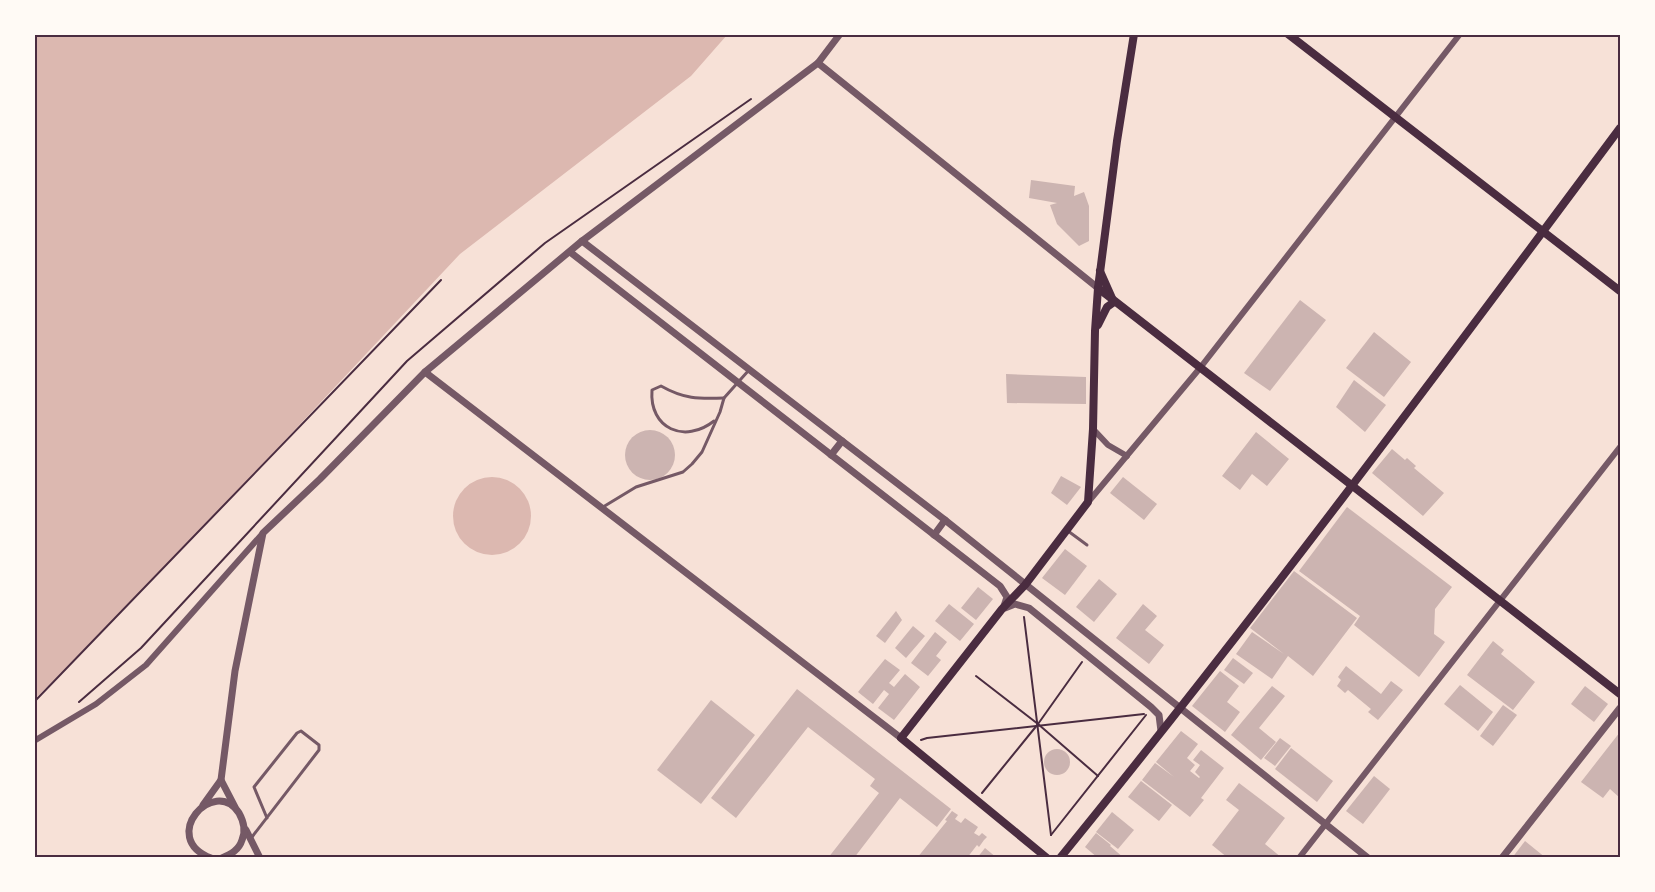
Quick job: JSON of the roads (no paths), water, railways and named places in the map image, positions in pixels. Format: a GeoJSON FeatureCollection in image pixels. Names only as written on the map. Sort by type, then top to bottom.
{"type":"FeatureCollection","features":[{"type":"Feature","properties":{"kind":"main road"},"geometry":{"type":"LineString","coordinates":[[1047,858],[901,738],[1002,609],[1025,585],[1088,502],[1098,288],[1134,34]]}},
{"type":"Feature","properties":{"kind":"main road"},"geometry":{"type":"LineString","coordinates":[[1288,34],[1620,291]]}},
{"type":"Feature","properties":{"kind":"main road"},"geometry":{"type":"LineString","coordinates":[[1060,858],[1353,487],[1620,128]]}},
{"type":"Feature","properties":{"kind":"main road"},"geometry":{"type":"LineString","coordinates":[[1100,271],[1114,302]]}},
{"type":"Feature","properties":{"kind":"main road"},"geometry":{"type":"LineString","coordinates":[[1098,288],[1620,694]]}},
{"type":"Feature","properties":{"kind":"main road"},"geometry":{"type":"LineString","coordinates":[[1095,331],[1107,308],[1114,302]]}},
{"type":"Feature","properties":{"kind":"street"},"geometry":{"type":"LineString","coordinates":[[34,741],[96,704],[146,665],[263,533],[321,479],[425,372],[582,241],[818,63],[840,34]]}},
{"type":"Feature","properties":{"kind":"street"},"geometry":{"type":"LineString","coordinates":[[1088,502],[1200,368],[1460,34]]}},
{"type":"Feature","properties":{"kind":"street"},"geometry":{"type":"LineString","coordinates":[[818,63],[1098,288]]}},
{"type":"Feature","properties":{"kind":"street"},"geometry":{"type":"LineString","coordinates":[[582,241],[945,520],[1368,858]]}},
{"type":"Feature","properties":{"kind":"street"},"geometry":{"type":"LineString","coordinates":[[570,252],[1004,590],[1006,603],[1002,609]]}},
{"type":"Feature","properties":{"kind":"street"},"geometry":{"type":"LineString","coordinates":[[645,310],[655,297]]}},
{"type":"Feature","properties":{"kind":"street"},"geometry":{"type":"LineString","coordinates":[[425,372],[901,738]]}},
{"type":"Feature","properties":{"kind":"street"},"geometry":{"type":"LineString","coordinates":[[1093,429],[1108,445],[1127,456]]}},
{"type":"Feature","properties":{"kind":"street"},"geometry":{"type":"LineString","coordinates":[[831,455],[842,441]]}},
{"type":"Feature","properties":{"kind":"street"},"geometry":{"type":"LineString","coordinates":[[1299,858],[1620,447]]}},
{"type":"Feature","properties":{"kind":"street"},"geometry":{"type":"LineString","coordinates":[[934,535],[945,520]]}},
{"type":"Feature","properties":{"kind":"street"},"geometry":{"type":"LineString","coordinates":[[198,858],[190,837],[189,825],[194,814],[221,780],[236,671],[263,533]]}},
{"type":"Feature","properties":{"kind":"street"},"geometry":{"type":"LineString","coordinates":[[1002,609],[1015,604],[1029,608],[1159,715],[1161,731]]}},
{"type":"Feature","properties":{"kind":"street"},"geometry":{"type":"LineString","coordinates":[[1502,858],[1620,708]]}},
{"type":"Feature","properties":{"kind":"street"},"geometry":{"type":"LineString","coordinates":[[221,780],[260,858]]}},
{"type":"Feature","properties":{"kind":"street"},"geometry":{"type":"LineString","coordinates":[[202,806],[212,802],[221,802],[238,811]]}},
{"type":"Feature","properties":{"kind":"street"},"geometry":{"type":"LineString","coordinates":[[225,857],[241,844],[244,823]]}},
{"type":"Feature","properties":{"kind":"street"},"geometry":{"type":"LineString","coordinates":[[195,847],[202,854],[211,858]]}},
{"type":"Feature","properties":{"kind":"lane"},"geometry":{"type":"LineString","coordinates":[[601,508],[636,487],[683,472],[692,464],[702,452],[724,398],[749,369]]}},
{"type":"Feature","properties":{"kind":"lane"},"geometry":{"type":"LineString","coordinates":[[715,420],[696,430],[675,431],[667,427],[654,411],[651,400],[652,390],[661,386],[675,394],[693,399],[724,398]]}},
{"type":"Feature","properties":{"kind":"lane"},"geometry":{"type":"LineString","coordinates":[[1067,530],[1087,545]]}},
{"type":"Feature","properties":{"kind":"lane"},"geometry":{"type":"LineString","coordinates":[[250,840],[267,818],[319,750],[319,745],[301,731],[254,787],[267,818]]}}]}
